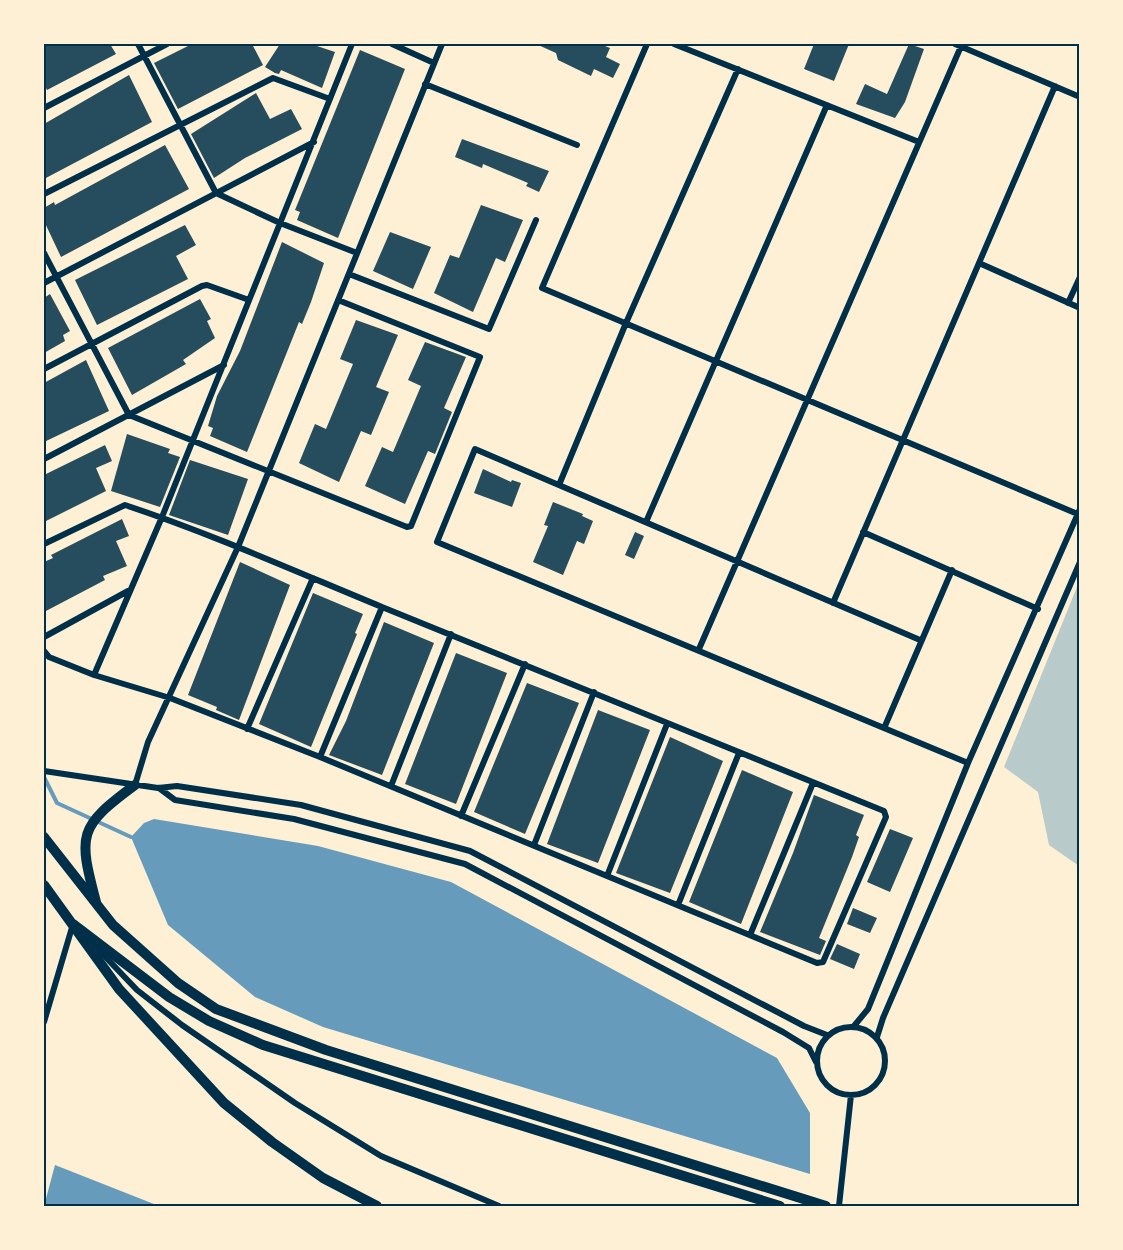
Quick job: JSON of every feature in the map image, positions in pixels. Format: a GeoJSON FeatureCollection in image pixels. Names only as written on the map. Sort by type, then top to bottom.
{"type":"FeatureCollection","features":[{"type":"Feature","properties":{"kind":"main road"},"geometry":{"type":"LineString","coordinates":[[98,908],[85,860],[90,825],[99,812],[135,784]]}},
{"type":"Feature","properties":{"kind":"main road"},"geometry":{"type":"LineString","coordinates":[[44,837],[98,908],[138,950],[216,1009],[326,1050],[826,1206]]}},
{"type":"Feature","properties":{"kind":"main road"},"geometry":{"type":"LineString","coordinates":[[44,885],[118,988],[224,1103],[272,1142],[323,1178],[377,1206]]}},
{"type":"Feature","properties":{"kind":"main road"},"geometry":{"type":"LineString","coordinates":[[73,924],[169,997],[209,1021],[263,1045],[780,1206]]}},
{"type":"Feature","properties":{"kind":"street"},"geometry":{"type":"LineString","coordinates":[[138,44],[216,193],[280,223],[357,253]]}},
{"type":"Feature","properties":{"kind":"street"},"geometry":{"type":"LineString","coordinates":[[44,108],[167,44]]}},
{"type":"Feature","properties":{"kind":"street"},"geometry":{"type":"LineString","coordinates":[[94,675],[162,517],[352,44]]}},
{"type":"Feature","properties":{"kind":"street"},"geometry":{"type":"LineString","coordinates":[[392,44],[434,63]]}},
{"type":"Feature","properties":{"kind":"street"},"geometry":{"type":"LineString","coordinates":[[135,784],[148,742],[238,547],[442,44]]}},
{"type":"Feature","properties":{"kind":"street"},"geometry":{"type":"LineString","coordinates":[[647,44],[542,288],[1079,512],[968,763],[868,1009],[854,1026]]}},
{"type":"Feature","properties":{"kind":"street"},"geometry":{"type":"LineString","coordinates":[[674,44],[919,142]]}},
{"type":"Feature","properties":{"kind":"street"},"geometry":{"type":"LineString","coordinates":[[699,649],[919,142],[959,44],[1080,97]]}},
{"type":"Feature","properties":{"kind":"street"},"geometry":{"type":"LineString","coordinates":[[559,485],[626,323],[738,69]]}},
{"type":"Feature","properties":{"kind":"street"},"geometry":{"type":"LineString","coordinates":[[44,194],[273,78],[330,99]]}},
{"type":"Feature","properties":{"kind":"street"},"geometry":{"type":"LineString","coordinates":[[425,84],[577,145]]}},
{"type":"Feature","properties":{"kind":"street"},"geometry":{"type":"LineString","coordinates":[[833,603],[1055,86]]}},
{"type":"Feature","properties":{"kind":"street"},"geometry":{"type":"LineString","coordinates":[[646,522],[827,105]]}},
{"type":"Feature","properties":{"kind":"street"},"geometry":{"type":"LineString","coordinates":[[44,283],[314,142]]}},
{"type":"Feature","properties":{"kind":"street"},"geometry":{"type":"LineString","coordinates":[[349,274],[489,329],[536,220]]}},
{"type":"Feature","properties":{"kind":"street"},"geometry":{"type":"LineString","coordinates":[[44,253],[129,415],[192,443],[407,527],[411,526],[480,357],[338,300]]}},
{"type":"Feature","properties":{"kind":"street"},"geometry":{"type":"LineString","coordinates":[[979,263],[1080,308]]}},
{"type":"Feature","properties":{"kind":"street"},"geometry":{"type":"LineString","coordinates":[[1068,303],[1080,277]]}},
{"type":"Feature","properties":{"kind":"street"},"geometry":{"type":"LineString","coordinates":[[44,369],[202,286],[207,285],[249,300]]}},
{"type":"Feature","properties":{"kind":"street"},"geometry":{"type":"LineString","coordinates":[[44,459],[224,364]]}},
{"type":"Feature","properties":{"kind":"street"},"geometry":{"type":"LineString","coordinates":[[920,640],[475,449],[437,542],[885,726],[968,763]]}},
{"type":"Feature","properties":{"kind":"street"},"geometry":{"type":"LineString","coordinates":[[44,544],[120,505],[162,517],[594,692],[886,814],[820,964],[320,757],[170,698],[94,675],[49,657],[44,651]]}},
{"type":"Feature","properties":{"kind":"street"},"geometry":{"type":"LineString","coordinates":[[863,532],[1038,609]]}},
{"type":"Feature","properties":{"kind":"street"},"geometry":{"type":"LineString","coordinates":[[877,1037],[883,1018],[1080,562]]}},
{"type":"Feature","properties":{"kind":"street"},"geometry":{"type":"LineString","coordinates":[[885,726],[952,570]]}},
{"type":"Feature","properties":{"kind":"street"},"geometry":{"type":"LineString","coordinates":[[247,729],[313,578]]}},
{"type":"Feature","properties":{"kind":"street"},"geometry":{"type":"LineString","coordinates":[[44,637],[129,591]]}},
{"type":"Feature","properties":{"kind":"street"},"geometry":{"type":"LineString","coordinates":[[320,757],[382,607]]}},
{"type":"Feature","properties":{"kind":"street"},"geometry":{"type":"LineString","coordinates":[[391,786],[451,634]]}},
{"type":"Feature","properties":{"kind":"street"},"geometry":{"type":"LineString","coordinates":[[461,816],[525,664]]}},
{"type":"Feature","properties":{"kind":"street"},"geometry":{"type":"LineString","coordinates":[[534,845],[594,692]]}},
{"type":"Feature","properties":{"kind":"street"},"geometry":{"type":"LineString","coordinates":[[607,876],[667,724]]}},
{"type":"Feature","properties":{"kind":"street"},"geometry":{"type":"LineString","coordinates":[[678,905],[739,753]]}},
{"type":"Feature","properties":{"kind":"street"},"geometry":{"type":"LineString","coordinates":[[44,771],[158,788],[177,786],[301,805],[470,851],[804,1026],[827,1035]]}},
{"type":"Feature","properties":{"kind":"street"},"geometry":{"type":"LineString","coordinates":[[750,935],[813,783]]}},
{"type":"Feature","properties":{"kind":"street"},"geometry":{"type":"LineString","coordinates":[[158,788],[175,800],[294,819],[465,864],[810,1048],[822,1080],[830,1089],[851,1095],[870,1090],[884,1071],[886,1059],[877,1037],[867,1030],[854,1026],[843,1027],[827,1035],[819,1047],[816,1062]]}},
{"type":"Feature","properties":{"kind":"street"},"geometry":{"type":"LineString","coordinates":[[44,1022],[73,924],[137,990],[240,1067],[381,1156],[499,1206]]}},
{"type":"Feature","properties":{"kind":"street"},"geometry":{"type":"LineString","coordinates":[[839,1206],[851,1095]]}},
{"type":"Feature","properties":{"kind":"shaded area"},"geometry":{"type":"Polygon","coordinates":[[[1079,582],[1079,866],[1049,845],[1038,792],[1004,767],[1079,582]]]}},
{"type":"Feature","properties":{"kind":"water"},"geometry":{"type":"Polygon","coordinates":[[[154,819],[318,846],[451,882],[777,1058],[810,1113],[810,1174],[323,1027],[255,997],[168,925],[131,837],[144,823],[154,819]]]}},
{"type":"Feature","properties":{"kind":"water"},"geometry":{"type":"Polygon","coordinates":[[[55,1165],[159,1206],[44,1206],[55,1165]]]}},
{"type":"Feature","properties":{"kind":"building"},"geometry":{"type":"Polygon","coordinates":[[[44,44],[110,44],[116,54],[47,90],[44,84],[44,44]]]}},
{"type":"Feature","properties":{"kind":"building"},"geometry":{"type":"Polygon","coordinates":[[[192,44],[252,44],[263,65],[178,109],[154,63],[192,44]]]}},
{"type":"Feature","properties":{"kind":"building"},"geometry":{"type":"Polygon","coordinates":[[[280,44],[311,44],[335,52],[322,88],[281,70],[279,74],[265,67],[280,44]]]}},
{"type":"Feature","properties":{"kind":"building"},"geometry":{"type":"Polygon","coordinates":[[[536,44],[600,44],[610,48],[606,57],[620,64],[613,78],[594,69],[591,76],[558,60],[556,53],[536,44]]]}},
{"type":"Feature","properties":{"kind":"building"},"geometry":{"type":"Polygon","coordinates":[[[814,44],[849,44],[834,81],[804,69],[814,44]]]}},
{"type":"Feature","properties":{"kind":"building"},"geometry":{"type":"Polygon","coordinates":[[[909,44],[924,49],[905,102],[895,118],[856,104],[865,84],[887,94],[909,44]]]}},
{"type":"Feature","properties":{"kind":"building"},"geometry":{"type":"Polygon","coordinates":[[[360,50],[405,69],[338,238],[297,220],[300,212],[295,210],[360,50]]]}},
{"type":"Feature","properties":{"kind":"building"},"geometry":{"type":"Polygon","coordinates":[[[129,75],[152,122],[44,179],[44,124],[129,75]]]}},
{"type":"Feature","properties":{"kind":"building"},"geometry":{"type":"Polygon","coordinates":[[[256,93],[270,119],[291,109],[302,129],[245,158],[214,178],[191,134],[256,93]]]}},
{"type":"Feature","properties":{"kind":"building"},"geometry":{"type":"Polygon","coordinates":[[[462,139],[549,171],[539,192],[526,186],[528,183],[483,164],[482,168],[455,157],[462,139]]]}},
{"type":"Feature","properties":{"kind":"building"},"geometry":{"type":"Polygon","coordinates":[[[165,145],[189,189],[61,257],[44,221],[44,208],[54,202],[55,205],[165,145]]]}},
{"type":"Feature","properties":{"kind":"building"},"geometry":{"type":"Polygon","coordinates":[[[481,205],[523,220],[505,262],[496,258],[473,312],[434,293],[450,255],[459,258],[481,205]]]}},
{"type":"Feature","properties":{"kind":"building"},"geometry":{"type":"Polygon","coordinates":[[[185,225],[196,245],[176,256],[188,279],[97,325],[75,280],[185,225]]]}},
{"type":"Feature","properties":{"kind":"building"},"geometry":{"type":"Polygon","coordinates":[[[390,232],[431,247],[413,289],[373,271],[390,232]]]}},
{"type":"Feature","properties":{"kind":"building"},"geometry":{"type":"Polygon","coordinates":[[[282,242],[324,263],[311,302],[302,324],[299,322],[247,452],[210,436],[213,428],[208,426],[217,396],[240,351],[282,242]]]}},
{"type":"Feature","properties":{"kind":"building"},"geometry":{"type":"Polygon","coordinates":[[[50,294],[70,331],[63,335],[65,341],[44,353],[44,298],[50,294]]]}},
{"type":"Feature","properties":{"kind":"building"},"geometry":{"type":"Polygon","coordinates":[[[200,299],[211,319],[207,321],[215,338],[183,360],[186,364],[132,395],[108,348],[200,299]]]}},
{"type":"Feature","properties":{"kind":"building"},"geometry":{"type":"Polygon","coordinates":[[[356,320],[398,335],[376,387],[389,392],[371,435],[361,431],[339,482],[299,463],[315,424],[326,429],[353,364],[340,359],[356,320]]]}},
{"type":"Feature","properties":{"kind":"building"},"geometry":{"type":"Polygon","coordinates":[[[425,342],[466,357],[444,408],[452,412],[435,454],[428,451],[405,504],[365,486],[382,447],[393,452],[421,386],[408,380],[425,342]]]}},
{"type":"Feature","properties":{"kind":"building"},"geometry":{"type":"Polygon","coordinates":[[[86,360],[109,411],[44,442],[44,383],[86,360]]]}},
{"type":"Feature","properties":{"kind":"building"},"geometry":{"type":"Polygon","coordinates":[[[127,434],[170,449],[168,453],[180,457],[160,507],[111,491],[127,434]]]}},
{"type":"Feature","properties":{"kind":"building"},"geometry":{"type":"Polygon","coordinates":[[[105,445],[112,461],[96,468],[106,491],[44,522],[44,475],[105,445]]]}},
{"type":"Feature","properties":{"kind":"building"},"geometry":{"type":"Polygon","coordinates":[[[190,460],[248,479],[228,535],[169,515],[190,460]]]}},
{"type":"Feature","properties":{"kind":"building"},"geometry":{"type":"Polygon","coordinates":[[[483,469],[511,482],[512,480],[521,483],[512,507],[474,493],[483,469]]]}},
{"type":"Feature","properties":{"kind":"building"},"geometry":{"type":"Polygon","coordinates":[[[553,502],[583,514],[582,516],[593,521],[584,544],[577,541],[563,575],[533,562],[548,526],[544,525],[553,502]]]}},
{"type":"Feature","properties":{"kind":"building"},"geometry":{"type":"Polygon","coordinates":[[[122,519],[129,536],[116,541],[127,566],[103,576],[105,580],[44,612],[44,562],[53,558],[51,555],[122,519]]]}},
{"type":"Feature","properties":{"kind":"building"},"geometry":{"type":"Polygon","coordinates":[[[635,532],[644,536],[634,559],[625,555],[635,532]]]}},
{"type":"Feature","properties":{"kind":"building"},"geometry":{"type":"Polygon","coordinates":[[[240,562],[290,585],[239,720],[216,710],[217,707],[188,695],[240,562]]]}},
{"type":"Feature","properties":{"kind":"building"},"geometry":{"type":"Polygon","coordinates":[[[313,593],[363,614],[311,747],[259,724],[313,593]]]}},
{"type":"Feature","properties":{"kind":"building"},"geometry":{"type":"Polygon","coordinates":[[[384,622],[434,643],[382,775],[329,755],[346,721],[384,622]]]}},
{"type":"Feature","properties":{"kind":"building"},"geometry":{"type":"Polygon","coordinates":[[[456,653],[507,673],[456,804],[405,784],[456,653]]]}},
{"type":"Feature","properties":{"kind":"building"},"geometry":{"type":"Polygon","coordinates":[[[527,683],[579,703],[525,834],[474,812],[527,683]]]}},
{"type":"Feature","properties":{"kind":"building"},"geometry":{"type":"Polygon","coordinates":[[[598,710],[650,730],[598,863],[547,844],[598,710]]]}},
{"type":"Feature","properties":{"kind":"building"},"geometry":{"type":"Polygon","coordinates":[[[670,737],[723,761],[670,893],[616,873],[670,737]]]}},
{"type":"Feature","properties":{"kind":"building"},"geometry":{"type":"Polygon","coordinates":[[[742,770],[793,792],[741,924],[689,902],[742,770]]]}},
{"type":"Feature","properties":{"kind":"building"},"geometry":{"type":"Polygon","coordinates":[[[814,795],[864,815],[856,835],[859,837],[852,857],[819,938],[826,941],[820,955],[760,932],[814,795]]]}},
{"type":"Feature","properties":{"kind":"building"},"geometry":{"type":"Polygon","coordinates":[[[890,829],[913,838],[890,892],[867,882],[890,829]]]}},
{"type":"Feature","properties":{"kind":"building"},"geometry":{"type":"Polygon","coordinates":[[[853,908],[877,918],[870,933],[847,924],[853,908]]]}},
{"type":"Feature","properties":{"kind":"building"},"geometry":{"type":"Polygon","coordinates":[[[837,944],[860,954],[854,969],[830,959],[837,944]]]}},
{"type":"Feature","properties":{"kind":"waterway"},"geometry":{"type":"LineString","coordinates":[[44,777],[57,803],[131,837]]}}]}
